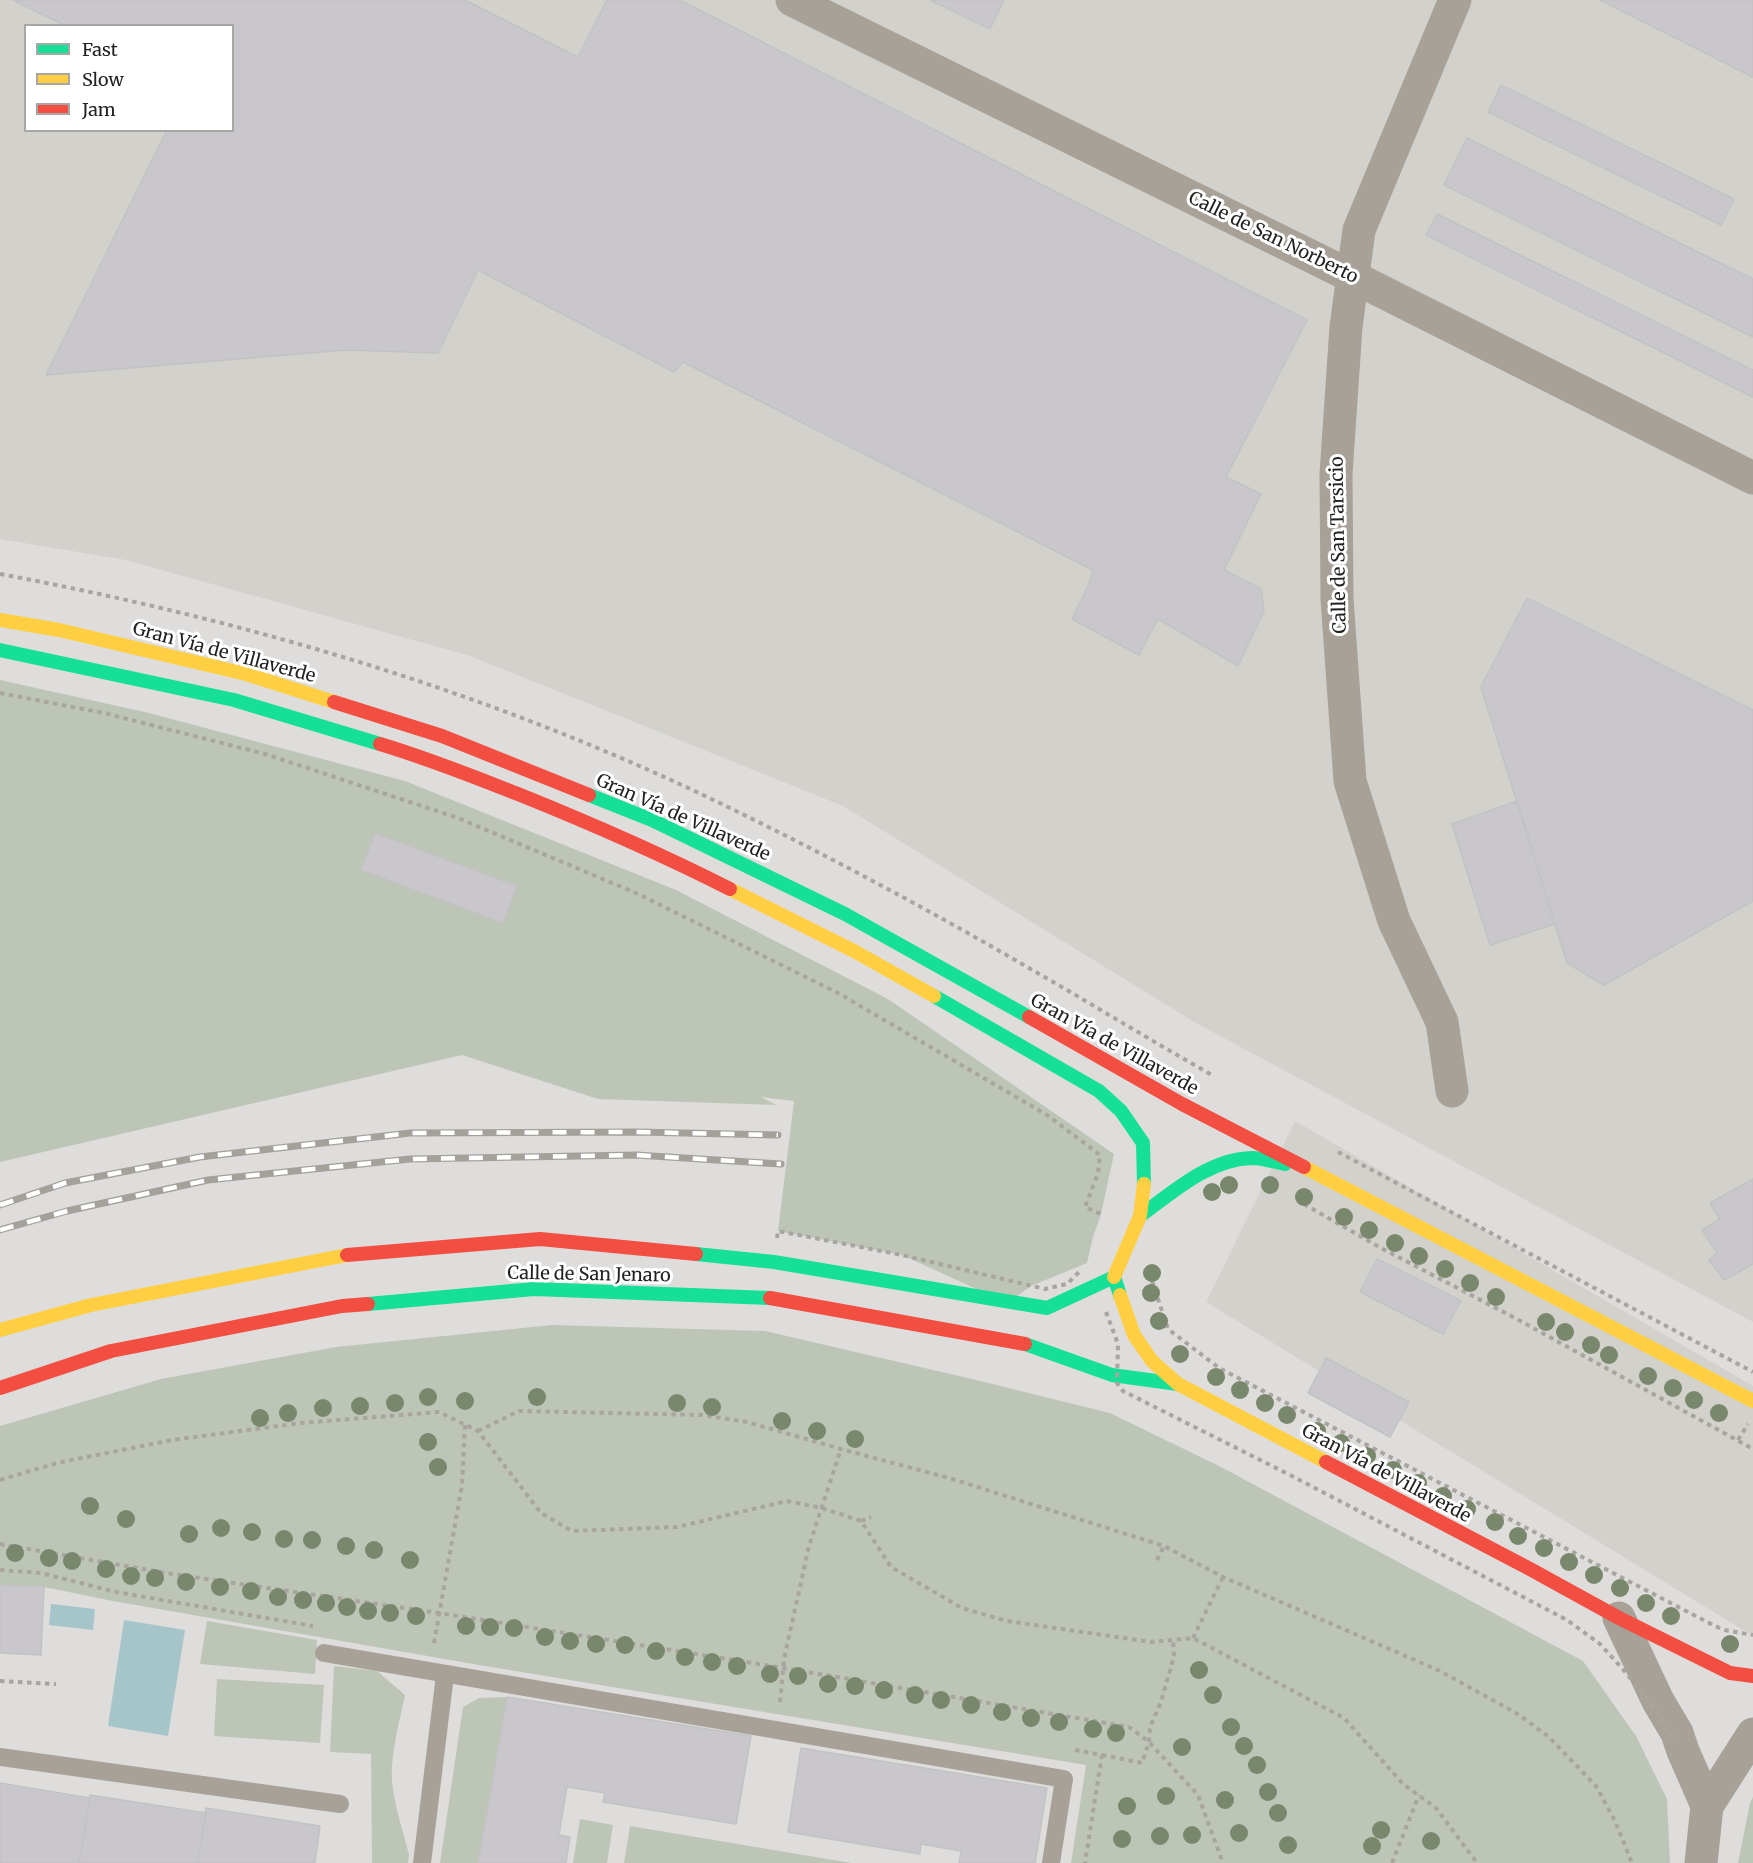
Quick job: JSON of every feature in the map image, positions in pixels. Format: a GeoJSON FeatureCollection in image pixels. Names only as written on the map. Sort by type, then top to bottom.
{"type":"FeatureCollection","features":[{"type":"Feature","properties":{"kind":"street","name":"Calle de San Norberto"},"geometry":{"type":"LineString","coordinates":[[792,0],[1353,277],[1753,478]]}},
{"type":"Feature","properties":{"kind":"street","name":"Calle de San Tarsicio"},"geometry":{"type":"LineString","coordinates":[[1452,1091],[1442,1022],[1394,921],[1350,781],[1337,599],[1336,474],[1346,327],[1359,230],[1455,0]]}},
{"type":"Feature","properties":{"kind":"street","name":"Gran Vía de Villaverde"},"geometry":{"type":"LineString","coordinates":[[0,620],[58,630],[246,674],[442,736],[652,820],[845,914],[1182,1104],[1753,1401]]}},
{"type":"Feature","properties":{"kind":"street"},"geometry":{"type":"LineString","coordinates":[[0,650],[234,700],[429,759],[565,813],[697,872],[854,951],[1099,1091],[1121,1111],[1143,1143],[1144,1188],[1140,1216],[1114,1277]]}},
{"type":"Feature","properties":{"kind":"street","name":"Gran Vía de Villaverde"},"geometry":{"type":"LineString","coordinates":[[1140,1216],[1191,1179],[1225,1164],[1253,1158],[1304,1167]]}},
{"type":"Feature","properties":{"kind":"street","name":"Calle de San Jenaro"},"geometry":{"type":"LineString","coordinates":[[0,1330],[92,1305],[336,1256],[540,1239],[774,1262],[1047,1308],[1114,1277]]}},
{"type":"Feature","properties":{"kind":"street","name":"Gran Vía de Villaverde"},"geometry":{"type":"LineString","coordinates":[[1114,1277],[1134,1335],[1152,1361],[1178,1384],[1619,1618],[1730,1673],[1753,1676]]}},
{"type":"Feature","properties":{"kind":"street","name":"Calle de San Jenaro"},"geometry":{"type":"LineString","coordinates":[[0,1388],[111,1351],[342,1306],[534,1289],[769,1298],[1018,1342],[1117,1376],[1178,1384]]}},
{"type":"Feature","properties":{"kind":"street"},"geometry":{"type":"LineString","coordinates":[[1619,1618],[1658,1701],[1677,1733],[1707,1806]]}},
{"type":"Feature","properties":{"kind":"street"},"geometry":{"type":"LineString","coordinates":[[1701,1863],[1707,1806],[1753,1734]]}},
{"type":"Feature","properties":{"kind":"lane"},"geometry":{"type":"LineString","coordinates":[[324,1653],[1064,1779],[1051,1863]]}},
{"type":"Feature","properties":{"kind":"lane"},"geometry":{"type":"LineString","coordinates":[[422,1863],[445,1675]]}},
{"type":"Feature","properties":{"kind":"lane"},"geometry":{"type":"LineString","coordinates":[[0,1757],[340,1804]]}},
{"type":"Feature","properties":{"kind":"path"},"geometry":{"type":"LineString","coordinates":[[0,693],[104,713],[265,754],[458,818],[636,893],[838,993],[1047,1115],[1100,1155],[1098,1173],[1085,1206],[1103,1214],[1098,1221]]}},
{"type":"Feature","properties":{"kind":"path"},"geometry":{"type":"LineString","coordinates":[[1337,1151],[1753,1372]]}},
{"type":"Feature","properties":{"kind":"path"},"geometry":{"type":"LineString","coordinates":[[1300,1201],[1379,1247],[1515,1318],[1753,1449]]}},
{"type":"Feature","properties":{"kind":"path"},"geometry":{"type":"LineString","coordinates":[[777,1238],[778,1231],[902,1255],[1046,1288],[1067,1284],[1080,1270]]}},
{"type":"Feature","properties":{"kind":"path"},"geometry":{"type":"LineString","coordinates":[[1155,1272],[1152,1282],[1168,1329],[1219,1368],[1713,1625],[1724,1630],[1753,1635]]}},
{"type":"Feature","properties":{"kind":"path"},"geometry":{"type":"LineString","coordinates":[[1096,1285],[1118,1344],[1117,1383],[1123,1391],[1293,1476],[1567,1620],[1600,1644],[1644,1694],[1672,1736],[1677,1733]]}},
{"type":"Feature","properties":{"kind":"path"},"geometry":{"type":"LineString","coordinates":[[478,1431],[519,1411],[702,1415],[747,1422],[949,1478],[1164,1546],[1223,1577],[1438,1670],[1516,1713],[1548,1736],[1596,1786],[1615,1821],[1632,1863]]}},
{"type":"Feature","properties":{"kind":"path"},"geometry":{"type":"LineString","coordinates":[[0,1480],[57,1463],[172,1440],[301,1423],[439,1412],[478,1431],[541,1513],[572,1531],[677,1527],[787,1501],[822,1508],[861,1521],[891,1567],[962,1608],[1007,1621],[1151,1642],[1193,1638],[1344,1718],[1403,1784],[1436,1808],[1477,1863]]}},
{"type":"Feature","properties":{"kind":"path"},"geometry":{"type":"LineString","coordinates":[[1738,1440],[1748,1424]]}},
{"type":"Feature","properties":{"kind":"path"},"geometry":{"type":"LineString","coordinates":[[433,1647],[462,1485],[465,1425]]}},
{"type":"Feature","properties":{"kind":"path"},"geometry":{"type":"LineString","coordinates":[[780,1703],[783,1668],[809,1546],[841,1449]]}},
{"type":"Feature","properties":{"kind":"path"},"geometry":{"type":"LineString","coordinates":[[861,1521],[871,1517]]}},
{"type":"Feature","properties":{"kind":"path"},"geometry":{"type":"LineString","coordinates":[[0,1544],[172,1574],[439,1613],[783,1668],[1129,1727],[1149,1742],[1198,1795],[1222,1863]]}},
{"type":"Feature","properties":{"kind":"path"},"geometry":{"type":"LineString","coordinates":[[1157,1560],[1164,1546]]}},
{"type":"Feature","properties":{"kind":"path"},"geometry":{"type":"LineString","coordinates":[[1193,1638],[1223,1577]]}},
{"type":"Feature","properties":{"kind":"path"},"geometry":{"type":"LineString","coordinates":[[1102,1755],[1142,1762],[1149,1742],[1150,1726],[1161,1702],[1174,1656],[1173,1639]]}},
{"type":"Feature","properties":{"kind":"path"},"geometry":{"type":"LineString","coordinates":[[0,1681],[56,1684]]}},
{"type":"Feature","properties":{"kind":"path"},"geometry":{"type":"LineString","coordinates":[[1392,1863],[1419,1795]]}},
{"type":"Feature","properties":{"kind":"shaded area"},"geometry":{"type":"Polygon","coordinates":[[[0,0],[1753,0],[1753,1322],[1196,1023],[843,806],[470,656],[126,560],[0,539],[0,0]]]}},
{"type":"Feature","properties":{"kind":"shaded area"},"geometry":{"type":"Polygon","coordinates":[[[1295,1121],[1753,1386],[1753,1636],[1206,1302],[1295,1121]]]}},
{"type":"Feature","properties":{"kind":"green space"},"geometry":{"type":"Polygon","coordinates":[[[0,680],[149,713],[405,781],[676,890],[888,999],[1114,1154],[1101,1214],[1087,1263],[1031,1286],[1007,1303],[902,1255],[778,1231],[794,1101],[761,1097],[776,1105],[598,1099],[462,1055],[0,1162],[0,680]]]}},
{"type":"Feature","properties":{"kind":"green space"},"geometry":{"type":"Polygon","coordinates":[[[552,1325],[765,1331],[1110,1413],[1221,1467],[1583,1661],[1636,1736],[1667,1799],[1670,1863],[1071,1863],[1086,1765],[479,1665],[44,1587],[0,1585],[0,1426],[161,1379],[336,1347],[552,1325]]]}},
{"type":"Feature","properties":{"kind":"green space"},"geometry":{"type":"Polygon","coordinates":[[[207,1621],[317,1640],[315,1674],[200,1664],[207,1621]]]}},
{"type":"Feature","properties":{"kind":"green space"},"geometry":{"type":"Polygon","coordinates":[[[334,1666],[377,1671],[405,1695],[394,1750],[392,1778],[395,1800],[409,1855],[408,1863],[372,1863],[371,1754],[330,1752],[334,1666]]]}},
{"type":"Feature","properties":{"kind":"green space"},"geometry":{"type":"Polygon","coordinates":[[[217,1679],[324,1685],[320,1743],[214,1736],[217,1679]]]}},
{"type":"Feature","properties":{"kind":"green space"},"geometry":{"type":"Polygon","coordinates":[[[507,1697],[478,1863],[440,1863],[463,1707],[479,1698],[507,1697]]]}},
{"type":"Feature","properties":{"kind":"green space"},"geometry":{"type":"Polygon","coordinates":[[[1753,1797],[1753,1863],[1738,1863],[1750,1803],[1753,1797]]]}},
{"type":"Feature","properties":{"kind":"green space"},"geometry":{"type":"Polygon","coordinates":[[[580,1819],[613,1825],[607,1863],[573,1863],[580,1819]]]}},
{"type":"Feature","properties":{"kind":"green space"},"geometry":{"type":"Polygon","coordinates":[[[630,1826],[851,1863],[624,1863],[630,1826]]]}},
{"type":"Feature","properties":{"kind":"water"},"geometry":{"type":"Polygon","coordinates":[[[51,1604],[95,1609],[93,1630],[49,1625],[51,1604]]]}},
{"type":"Feature","properties":{"kind":"water"},"geometry":{"type":"Polygon","coordinates":[[[124,1620],[185,1630],[168,1736],[108,1726],[124,1620]]]}},
{"type":"Feature","properties":{"kind":"building"},"geometry":{"type":"Polygon","coordinates":[[[13,0],[465,0],[578,57],[607,0],[680,0],[1307,320],[1226,477],[1261,494],[1224,570],[1261,589],[1264,611],[1238,666],[1158,619],[1139,655],[1072,619],[1089,584],[1093,570],[683,362],[674,372],[478,270],[438,353],[346,350],[46,375],[166,132],[234,132],[234,24],[62,24],[13,0]]]}},
{"type":"Feature","properties":{"kind":"building"},"geometry":{"type":"Polygon","coordinates":[[[930,0],[1004,0],[990,29],[930,0]]]}},
{"type":"Feature","properties":{"kind":"building"},"geometry":{"type":"Polygon","coordinates":[[[1600,0],[1753,0],[1753,77],[1600,0]]]}},
{"type":"Feature","properties":{"kind":"building"},"geometry":{"type":"Polygon","coordinates":[[[1501,85],[1734,199],[1721,225],[1488,112],[1501,85]]]}},
{"type":"Feature","properties":{"kind":"building"},"geometry":{"type":"Polygon","coordinates":[[[1467,138],[1753,279],[1753,337],[1444,185],[1467,138]]]}},
{"type":"Feature","properties":{"kind":"building"},"geometry":{"type":"Polygon","coordinates":[[[1437,214],[1753,370],[1753,397],[1426,235],[1437,214]]]}},
{"type":"Feature","properties":{"kind":"building"},"geometry":{"type":"Polygon","coordinates":[[[1527,598],[1753,710],[1753,901],[1604,985],[1567,963],[1481,687],[1527,598]]]}},
{"type":"Feature","properties":{"kind":"building"},"geometry":{"type":"Polygon","coordinates":[[[1517,801],[1555,924],[1490,945],[1452,824],[1517,801]]]}},
{"type":"Feature","properties":{"kind":"building"},"geometry":{"type":"Polygon","coordinates":[[[375,833],[517,886],[503,923],[361,870],[375,833]]]}},
{"type":"Feature","properties":{"kind":"building"},"geometry":{"type":"Polygon","coordinates":[[[1753,1179],[1753,1264],[1724,1280],[1709,1260],[1717,1253],[1702,1230],[1720,1219],[1710,1203],[1753,1179]]]}},
{"type":"Feature","properties":{"kind":"building"},"geometry":{"type":"Polygon","coordinates":[[[1377,1259],[1461,1301],[1443,1334],[1360,1292],[1377,1259]]]}},
{"type":"Feature","properties":{"kind":"building"},"geometry":{"type":"Polygon","coordinates":[[[1326,1358],[1409,1402],[1390,1437],[1308,1393],[1326,1358]]]}},
{"type":"Feature","properties":{"kind":"building"},"geometry":{"type":"Polygon","coordinates":[[[0,1585],[44,1587],[41,1655],[0,1653],[0,1585]]]}},
{"type":"Feature","properties":{"kind":"building"},"geometry":{"type":"Polygon","coordinates":[[[507,1697],[751,1736],[736,1824],[603,1802],[605,1793],[567,1787],[559,1835],[570,1837],[566,1863],[478,1863],[507,1697]]]}},
{"type":"Feature","properties":{"kind":"building"},"geometry":{"type":"Polygon","coordinates":[[[801,1748],[1047,1788],[1035,1863],[959,1863],[961,1851],[921,1844],[920,1854],[788,1832],[801,1748]]]}},
{"type":"Feature","properties":{"kind":"building"},"geometry":{"type":"Polygon","coordinates":[[[0,1783],[90,1798],[79,1863],[0,1863],[0,1783]]]}},
{"type":"Feature","properties":{"kind":"building"},"geometry":{"type":"Polygon","coordinates":[[[90,1795],[206,1813],[198,1863],[79,1863],[90,1795]]]}},
{"type":"Feature","properties":{"kind":"building"},"geometry":{"type":"Polygon","coordinates":[[[206,1808],[320,1826],[315,1863],[198,1863],[206,1808]]]}},
{"type":"Feature","properties":{"kind":"railway"},"geometry":{"type":"LineString","coordinates":[[0,1205],[65,1183],[200,1157],[410,1133],[636,1132],[778,1135]]}},
{"type":"Feature","properties":{"kind":"railway"},"geometry":{"type":"LineString","coordinates":[[0,1230],[67,1211],[208,1180],[410,1159],[636,1155],[781,1164]]}},
{"type":"Feature","properties":{"kind":"traffic: fast"},"geometry":{"type":"LineString","coordinates":[[0,650],[234,700],[380,744]]}},
{"type":"Feature","properties":{"kind":"traffic: fast"},"geometry":{"type":"LineString","coordinates":[[589,795],[652,820],[845,914],[1029,1017]]}},
{"type":"Feature","properties":{"kind":"traffic: fast"},"geometry":{"type":"LineString","coordinates":[[934,996],[1099,1091],[1121,1111],[1143,1143],[1144,1184]]}},
{"type":"Feature","properties":{"kind":"traffic: fast"},"geometry":{"type":"LineString","coordinates":[[1140,1216],[1192,1178],[1221,1164],[1252,1158],[1285,1164]]}},
{"type":"Feature","properties":{"kind":"traffic: fast"},"geometry":{"type":"LineString","coordinates":[[696,1254],[774,1262],[1047,1308],[1114,1277],[1120,1295]]}},
{"type":"Feature","properties":{"kind":"traffic: fast"},"geometry":{"type":"LineString","coordinates":[[368,1304],[534,1289],[770,1298]]}},
{"type":"Feature","properties":{"kind":"traffic: fast"},"geometry":{"type":"LineString","coordinates":[[1025,1344],[1112,1375],[1178,1384]]}},
{"type":"Feature","properties":{"kind":"traffic: slow"},"geometry":{"type":"LineString","coordinates":[[0,620],[59,630],[246,674],[334,702]]}},
{"type":"Feature","properties":{"kind":"traffic: slow"},"geometry":{"type":"LineString","coordinates":[[730,889],[854,951],[934,996]]}},
{"type":"Feature","properties":{"kind":"traffic: slow"},"geometry":{"type":"LineString","coordinates":[[1304,1167],[1753,1401]]}},
{"type":"Feature","properties":{"kind":"traffic: slow"},"geometry":{"type":"LineString","coordinates":[[1114,1277],[1140,1216],[1144,1184]]}},
{"type":"Feature","properties":{"kind":"traffic: slow"},"geometry":{"type":"LineString","coordinates":[[0,1330],[91,1305],[347,1255]]}},
{"type":"Feature","properties":{"kind":"traffic: slow"},"geometry":{"type":"LineString","coordinates":[[1120,1295],[1134,1335],[1152,1361],[1178,1384],[1326,1462]]}},
{"type":"Feature","properties":{"kind":"traffic: jam"},"geometry":{"type":"LineString","coordinates":[[334,702],[442,736],[589,795]]}},
{"type":"Feature","properties":{"kind":"traffic: jam"},"geometry":{"type":"LineString","coordinates":[[380,744],[415,755],[545,805],[652,851],[730,889]]}},
{"type":"Feature","properties":{"kind":"traffic: jam"},"geometry":{"type":"LineString","coordinates":[[1029,1017],[1182,1104],[1304,1167]]}},
{"type":"Feature","properties":{"kind":"traffic: jam"},"geometry":{"type":"LineString","coordinates":[[347,1255],[540,1239],[696,1254]]}},
{"type":"Feature","properties":{"kind":"traffic: jam"},"geometry":{"type":"LineString","coordinates":[[770,1298],[1025,1344]]}},
{"type":"Feature","properties":{"kind":"traffic: jam"},"geometry":{"type":"LineString","coordinates":[[0,1388],[111,1351],[342,1306],[368,1304]]}},
{"type":"Feature","properties":{"kind":"traffic: jam"},"geometry":{"type":"LineString","coordinates":[[1326,1462],[1619,1618],[1730,1673],[1753,1676]]}}]}
